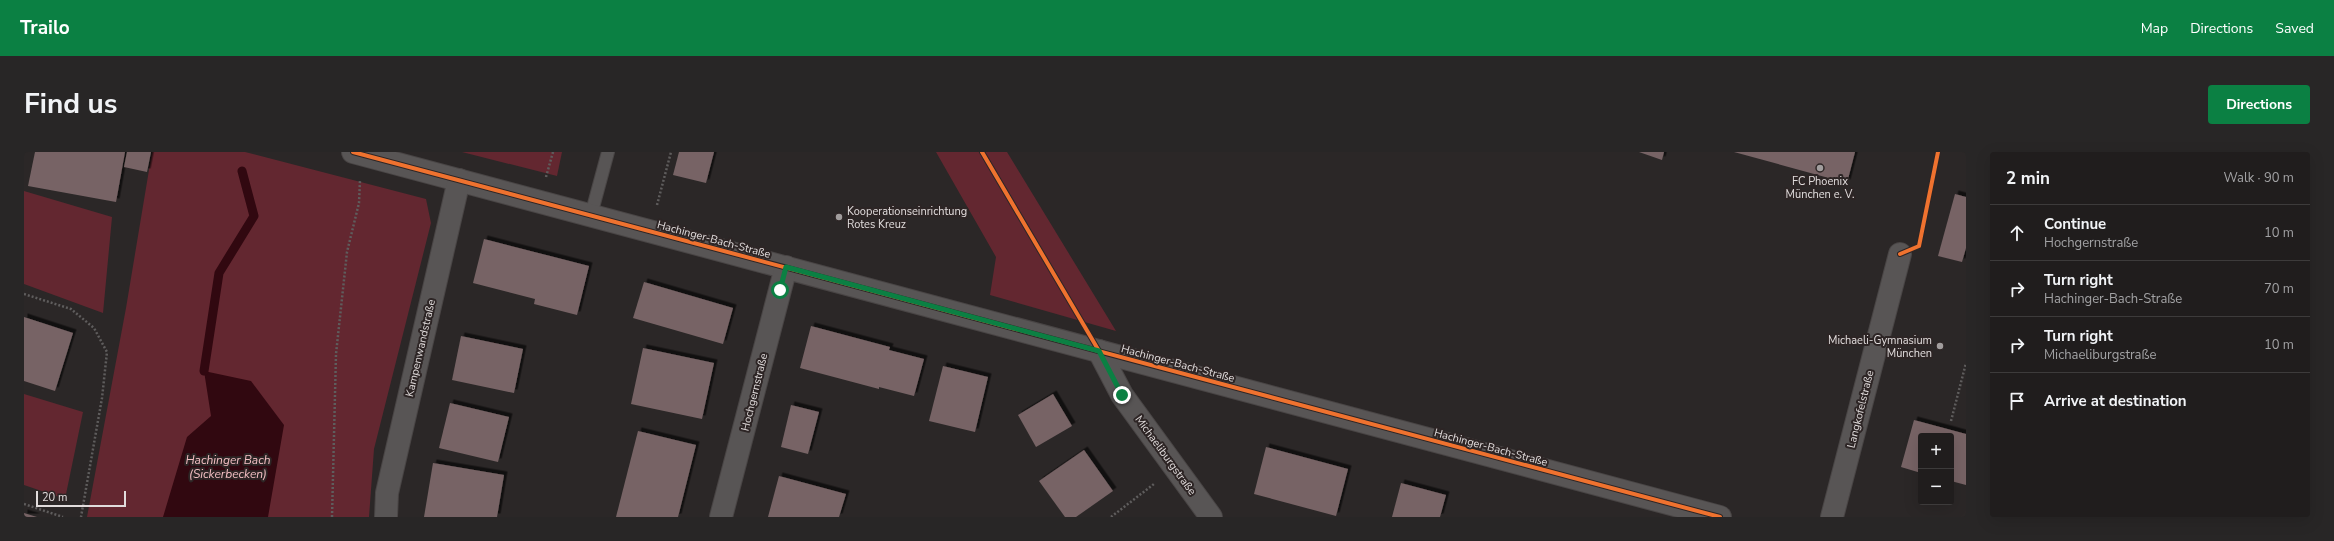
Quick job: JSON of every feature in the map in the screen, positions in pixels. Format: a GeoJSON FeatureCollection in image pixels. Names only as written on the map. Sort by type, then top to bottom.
{"type":"FeatureCollection","features":[{"type":"Feature","properties":{"kind":"street","name":"Hachinger-Bach-Straße"},"geometry":{"type":"LineString","coordinates":[[353,152],[1720,517]]}},
{"type":"Feature","properties":{"kind":"street","name":"Kampenwandstraße"},"geometry":{"type":"LineString","coordinates":[[386,517],[387,492],[459,180]]}},
{"type":"Feature","properties":{"kind":"street","name":"Langkofelstraße"},"geometry":{"type":"LineString","coordinates":[[1832,517],[1900,254]]}},
{"type":"Feature","properties":{"kind":"street","name":"Hochgernstraße"},"geometry":{"type":"LineString","coordinates":[[721,517],[786,267]]}},
{"type":"Feature","properties":{"kind":"street","name":"Michaeliburgstraße"},"geometry":{"type":"LineString","coordinates":[[1099,351],[1122,395],[1211,517]]}},
{"type":"Feature","properties":{"kind":"lane"},"geometry":{"type":"LineString","coordinates":[[591,215],[608,152]]}},
{"type":"Feature","properties":{"kind":"path"},"geometry":{"type":"LineString","coordinates":[[650,231],[671,152]]}},
{"type":"Feature","properties":{"kind":"path"},"geometry":{"type":"LineString","coordinates":[[332,517],[336,354],[347,252],[359,203]]}},
{"type":"Feature","properties":{"kind":"path"},"geometry":{"type":"LineString","coordinates":[[24,294],[71,309],[94,328],[107,352],[102,398],[81,517]]}},
{"type":"Feature","properties":{"kind":"path"},"geometry":{"type":"LineString","coordinates":[[1950,421],[1966,363]]}},
{"type":"Feature","properties":{"kind":"path"},"geometry":{"type":"LineString","coordinates":[[1111,517],[1175,468]]}},
{"type":"Feature","properties":{"kind":"path"},"geometry":{"type":"LineString","coordinates":[[24,504],[63,517]]}},
{"type":"Feature","properties":{"kind":"shaded area"},"geometry":{"type":"Polygon","coordinates":[[[152,152],[245,152],[426,199],[431,223],[374,449],[369,517],[87,517],[126,308],[152,152]]]}},
{"type":"Feature","properties":{"kind":"shaded area"},"geometry":{"type":"Polygon","coordinates":[[[462,152],[562,152],[557,176],[462,152]]]}},
{"type":"Feature","properties":{"kind":"shaded area"},"geometry":{"type":"Polygon","coordinates":[[[936,152],[1007,152],[1116,331],[990,295],[996,257],[936,152]]]}},
{"type":"Feature","properties":{"kind":"shaded area"},"geometry":{"type":"Polygon","coordinates":[[[24,191],[112,217],[103,313],[24,284],[24,191]]]}},
{"type":"Feature","properties":{"kind":"shaded area"},"geometry":{"type":"Polygon","coordinates":[[[24,394],[83,412],[65,499],[24,485],[24,394]]]}},
{"type":"Feature","properties":{"kind":"water","name":"Hachinger Bach (Sickerbecken)"},"geometry":{"type":"Polygon","coordinates":[[[204,371],[251,381],[284,425],[268,517],[163,517],[187,437],[211,416],[204,371]]]}},
{"type":"Feature","properties":{"kind":"building"},"geometry":{"type":"Polygon","coordinates":[[[35,152],[125,152],[116,202],[28,186],[35,152]]]}},
{"type":"Feature","properties":{"kind":"building"},"geometry":{"type":"Polygon","coordinates":[[[127,152],[151,152],[147,172],[124,167],[127,152]]]}},
{"type":"Feature","properties":{"kind":"building"},"geometry":{"type":"Polygon","coordinates":[[[679,152],[714,152],[706,183],[673,175],[679,152]]]}},
{"type":"Feature","properties":{"kind":"building"},"geometry":{"type":"Polygon","coordinates":[[[1639,152],[1664,152],[1662,160],[1639,152]]]}},
{"type":"Feature","properties":{"kind":"building","name":"FC Phoenix München e. V."},"geometry":{"type":"Polygon","coordinates":[[[1734,152],[1855,152],[1847,183],[1734,152]]]}},
{"type":"Feature","properties":{"kind":"building"},"geometry":{"type":"Polygon","coordinates":[[[1955,194],[1966,197],[1966,248],[1962,262],[1938,256],[1955,194]]]}},
{"type":"Feature","properties":{"kind":"building"},"geometry":{"type":"Polygon","coordinates":[[[484,239],[589,266],[577,315],[534,304],[535,299],[473,283],[484,239]]]}},
{"type":"Feature","properties":{"kind":"building"},"geometry":{"type":"Polygon","coordinates":[[[644,282],[733,308],[723,344],[633,318],[644,282]]]}},
{"type":"Feature","properties":{"kind":"building"},"geometry":{"type":"Polygon","coordinates":[[[24,317],[73,333],[55,391],[24,381],[24,317]]]}},
{"type":"Feature","properties":{"kind":"building"},"geometry":{"type":"Polygon","coordinates":[[[811,326],[890,347],[889,350],[924,359],[914,396],[879,387],[879,389],[800,368],[811,326]]]}},
{"type":"Feature","properties":{"kind":"building"},"geometry":{"type":"Polygon","coordinates":[[[461,336],[523,349],[514,393],[452,380],[461,336]]]}},
{"type":"Feature","properties":{"kind":"building"},"geometry":{"type":"Polygon","coordinates":[[[643,348],[714,363],[702,419],[631,404],[643,348]]]}},
{"type":"Feature","properties":{"kind":"building"},"geometry":{"type":"Polygon","coordinates":[[[943,366],[988,377],[975,432],[929,421],[943,366]]]}},
{"type":"Feature","properties":{"kind":"building"},"geometry":{"type":"Polygon","coordinates":[[[1053,394],[1072,426],[1036,447],[1018,415],[1053,394]]]}},
{"type":"Feature","properties":{"kind":"building"},"geometry":{"type":"Polygon","coordinates":[[[450,403],[509,417],[498,462],[439,448],[450,403]]]}},
{"type":"Feature","properties":{"kind":"building"},"geometry":{"type":"Polygon","coordinates":[[[791,405],[819,412],[808,454],[781,447],[791,405]]]}},
{"type":"Feature","properties":{"kind":"building"},"geometry":{"type":"Polygon","coordinates":[[[1914,420],[1966,434],[1966,485],[1954,482],[1954,433],[1918,433],[1918,472],[1901,467],[1914,420]]]}},
{"type":"Feature","properties":{"kind":"building"},"geometry":{"type":"Polygon","coordinates":[[[638,431],[696,445],[678,517],[616,517],[638,431]]]}},
{"type":"Feature","properties":{"kind":"building"},"geometry":{"type":"Polygon","coordinates":[[[1266,447],[1348,469],[1336,516],[1254,494],[1266,447]]]}},
{"type":"Feature","properties":{"kind":"building"},"geometry":{"type":"Polygon","coordinates":[[[1084,450],[1113,491],[1076,517],[1065,517],[1039,481],[1084,450]]]}},
{"type":"Feature","properties":{"kind":"building"},"geometry":{"type":"Polygon","coordinates":[[[433,463],[504,475],[497,517],[424,517],[433,463]]]}},
{"type":"Feature","properties":{"kind":"building"},"geometry":{"type":"Polygon","coordinates":[[[779,476],[846,494],[839,517],[768,517],[779,476]]]}},
{"type":"Feature","properties":{"kind":"building"},"geometry":{"type":"Polygon","coordinates":[[[1401,483],[1446,495],[1440,517],[1392,517],[1401,483]]]}},
{"type":"Feature","properties":{"kind":"building"},"geometry":{"type":"Polygon","coordinates":[[[24,513],[37,517],[24,517],[24,513]]]}},
{"type":"Feature","properties":{"kind":"waterway"},"geometry":{"type":"LineString","coordinates":[[204,371],[219,273],[254,216],[242,171]]}},
{"type":"Feature","properties":{"kind":"cycle path"},"geometry":{"type":"LineString","coordinates":[[353,152],[1720,517]]}},
{"type":"Feature","properties":{"kind":"cycle path"},"geometry":{"type":"LineString","coordinates":[[982,152],[1099,351]]}},
{"type":"Feature","properties":{"kind":"cycle path"},"geometry":{"type":"LineString","coordinates":[[1900,254],[1919,246],[1938,152]]}},
{"type":"Feature","properties":{"kind":"place","name":"FC Phoenix München e. V."},"geometry":{"type":"Point","coordinates":[1820,168]}},
{"type":"Feature","properties":{"kind":"place","name":"Kooperationseinrichtung Rotes Kreuz"},"geometry":{"type":"Point","coordinates":[839,217]}},
{"type":"Feature","properties":{"kind":"place","name":"Michaeli-Gymnasium München"},"geometry":{"type":"Point","coordinates":[1940,346]}},
{"type":"Feature","properties":{"kind":"route"},"geometry":{"type":"LineString","coordinates":[[780,290],[786,267],[1099,351],[1122,395]]}}]}
